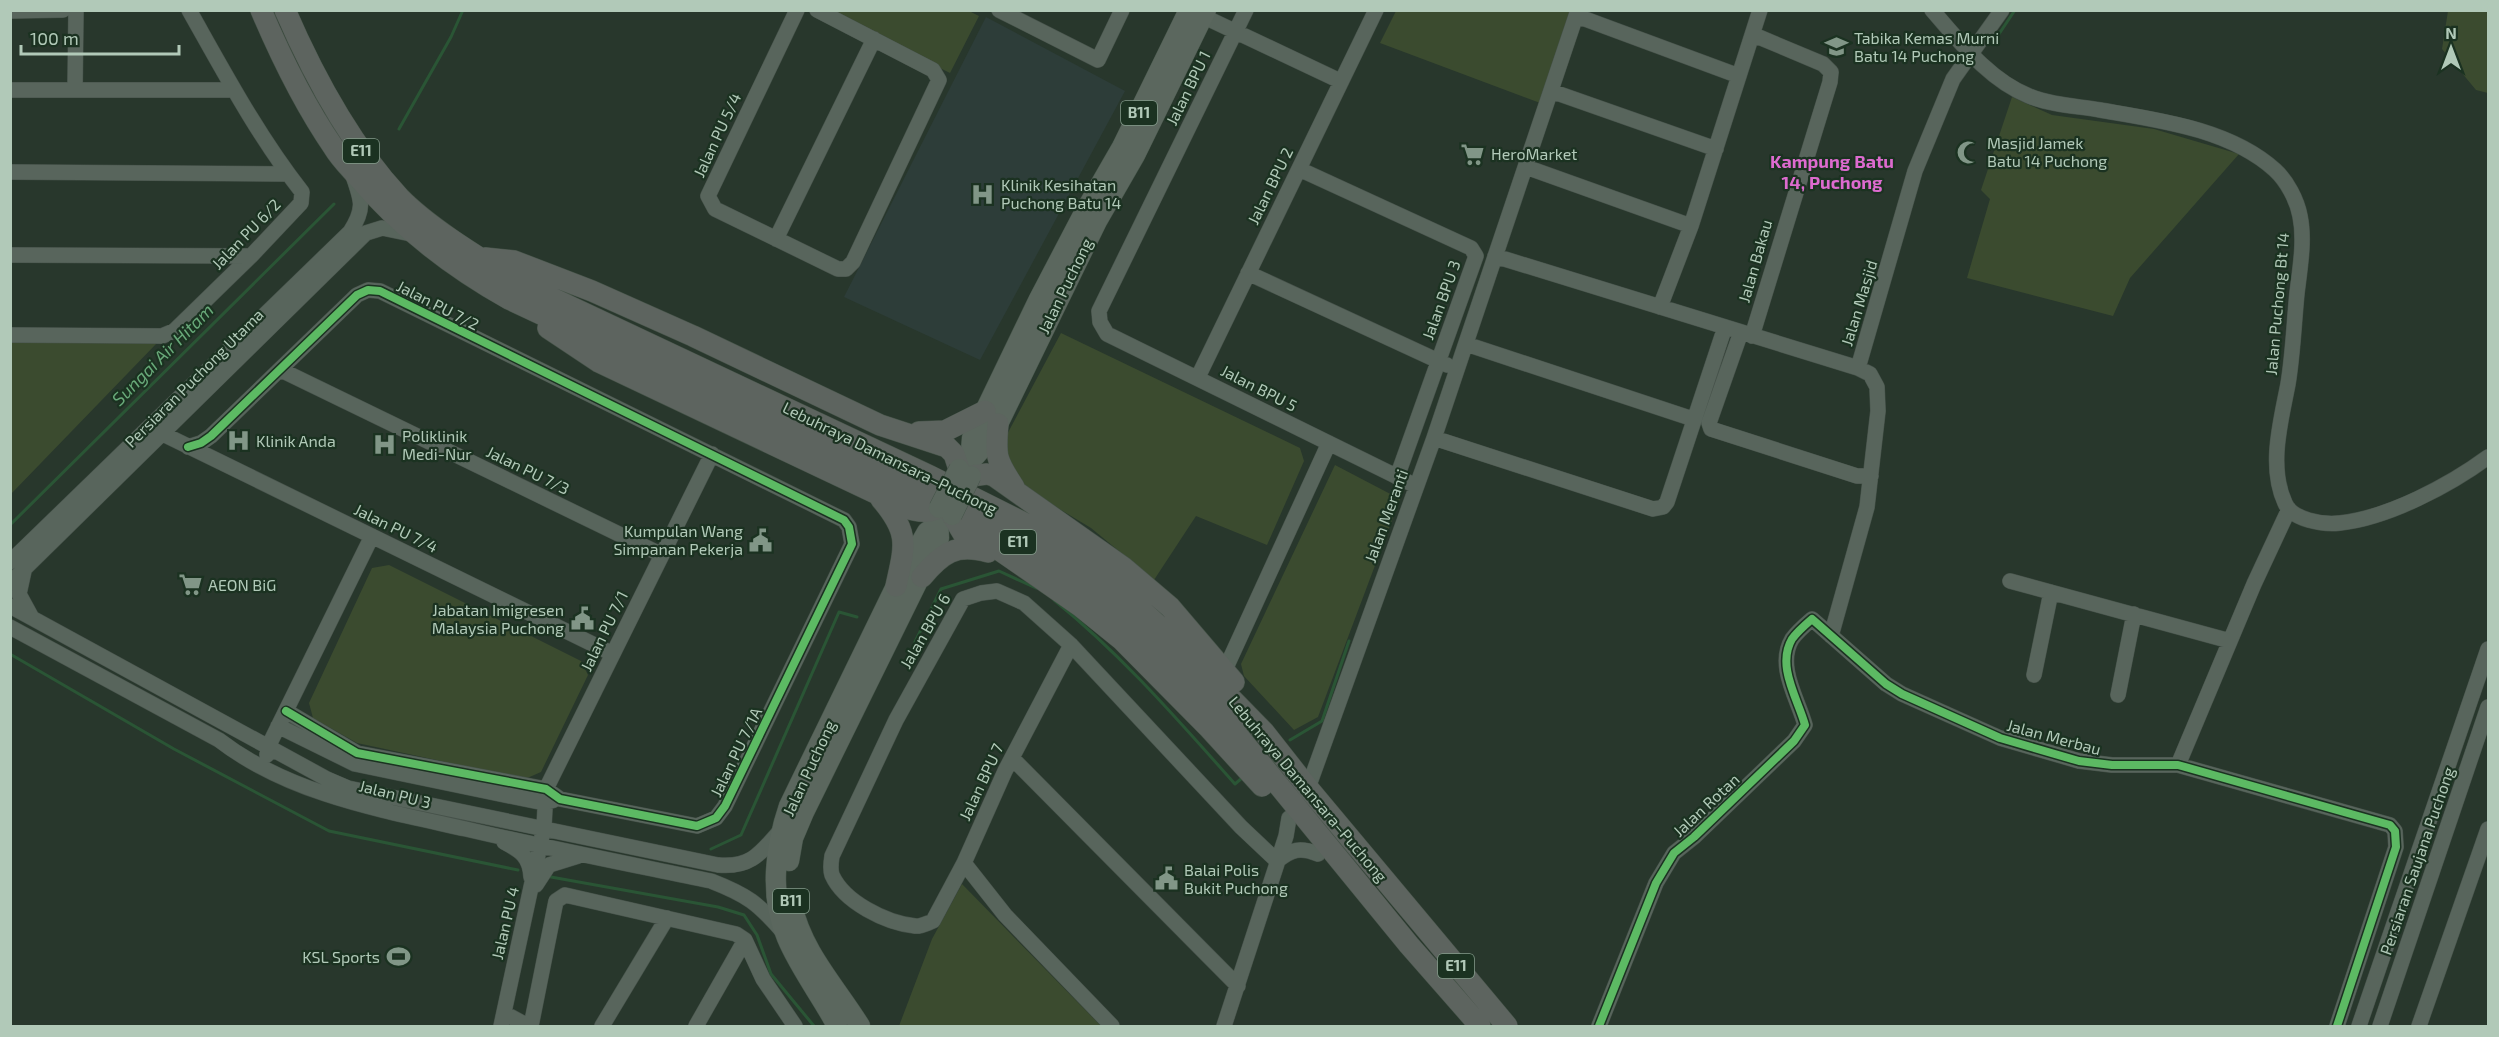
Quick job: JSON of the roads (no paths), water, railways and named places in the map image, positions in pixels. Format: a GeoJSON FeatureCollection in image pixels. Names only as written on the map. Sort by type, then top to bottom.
{"type":"FeatureCollection","features":[{"type":"Feature","properties":{"kind":"highway","name":"Lebuhraya Damansara–Puchong"},"geometry":{"type":"LineString","coordinates":[[261,10],[300,91],[334,149],[385,209],[462,271],[509,298],[923,493],[1017,541],[1081,584],[1152,646],[1235,732],[1409,945],[1479,1026]]}},
{"type":"Feature","properties":{"kind":"highway","name":"Lebuhraya Damansara–Puchong"},"geometry":{"type":"LineString","coordinates":[[285,10],[325,91],[358,147],[400,198],[478,258],[518,282],[920,471],[1038,530],[1105,577],[1171,637],[1264,732],[1308,788],[1508,1026]]}},
{"type":"Feature","properties":{"kind":"highway"},"geometry":{"type":"LineString","coordinates":[[478,258],[514,261],[592,291],[693,336],[880,425],[946,447],[967,469],[994,476],[1123,567],[1170,607],[1241,690],[1264,732]]}},
{"type":"Feature","properties":{"kind":"highway"},"geometry":{"type":"LineString","coordinates":[[509,298],[556,334],[599,362],[919,512],[943,515],[964,535],[995,547],[1080,606],[1122,640],[1208,727],[1318,854],[1409,945]]}},
{"type":"Feature","properties":{"kind":"highway"},"geometry":{"type":"LineString","coordinates":[[880,425],[924,433],[945,431],[992,417],[998,463],[1017,492]]}},
{"type":"Feature","properties":{"kind":"highway"},"geometry":{"type":"LineString","coordinates":[[872,490],[898,519],[903,536],[903,555],[896,586]]}},
{"type":"Feature","properties":{"kind":"highway"},"geometry":{"type":"LineString","coordinates":[[922,577],[936,560],[952,551],[965,548],[977,549],[1014,560]]}},
{"type":"Feature","properties":{"kind":"main road","name":"Jalan Puchong"},"geometry":{"type":"LineString","coordinates":[[860,1026],[809,952],[799,930],[788,882],[793,838],[896,586],[927,532],[943,515],[967,469],[984,446],[992,417],[1046,304],[1084,213],[1198,12]]}},
{"type":"Feature","properties":{"kind":"main road","name":"Jalan Puchong"},"geometry":{"type":"LineString","coordinates":[[837,1026],[787,937],[776,881],[780,831],[789,806],[838,726],[922,577],[939,538],[943,515]]}},
{"type":"Feature","properties":{"kind":"street"},"geometry":{"type":"LineString","coordinates":[[11,11],[63,10]]}},
{"type":"Feature","properties":{"kind":"street"},"geometry":{"type":"LineString","coordinates":[[75,90],[76,10]]}},
{"type":"Feature","properties":{"kind":"street","name":"Jalan PU 6/2"},"geometry":{"type":"LineString","coordinates":[[10,335],[162,336],[179,327],[301,203],[302,192],[234,90],[189,10]]}},
{"type":"Feature","properties":{"kind":"street","name":"Jalan PU 5/4"},"geometry":{"type":"LineString","coordinates":[[797,10],[708,196],[715,209],[838,268],[846,269],[853,262],[939,80],[933,70],[874,39]]}},
{"type":"Feature","properties":{"kind":"street"},"geometry":{"type":"LineString","coordinates":[[1005,12],[1098,60],[1122,10]]}},
{"type":"Feature","properties":{"kind":"street","name":"Jalan BPU 1"},"geometry":{"type":"LineString","coordinates":[[1099,310],[1246,10]]}},
{"type":"Feature","properties":{"kind":"street","name":"Jalan BPU 2"},"geometry":{"type":"LineString","coordinates":[[1198,377],[1376,10]]}},
{"type":"Feature","properties":{"kind":"street"},"geometry":{"type":"LineString","coordinates":[[1660,307],[1691,226],[1754,35],[1760,10]]}},
{"type":"Feature","properties":{"kind":"street","name":"Jalan Puchong Bt 14"},"geometry":{"type":"LineString","coordinates":[[1932,10],[1970,53],[2001,80],[2028,96],[2057,104],[2182,126],[2223,139],[2246,148],[2261,158],[2283,179],[2297,204],[2302,229],[2292,353],[2277,451],[2277,477],[2289,509]]}},
{"type":"Feature","properties":{"kind":"street","name":"Jalan Masjid"},"geometry":{"type":"LineString","coordinates":[[1831,636],[1868,507],[1878,411],[1877,387],[1870,374],[1858,368],[1915,171],[1953,79],[2002,10]]}},
{"type":"Feature","properties":{"kind":"street"},"geometry":{"type":"LineString","coordinates":[[776,238],[874,39],[824,12]]}},
{"type":"Feature","properties":{"kind":"street"},"geometry":{"type":"LineString","coordinates":[[1198,12],[1340,81]]}},
{"type":"Feature","properties":{"kind":"street"},"geometry":{"type":"LineString","coordinates":[[1578,13],[1739,76]]}},
{"type":"Feature","properties":{"kind":"street","name":"Jalan Meranti"},"geometry":{"type":"LineString","coordinates":[[1308,788],[1434,438],[1578,13]]}},
{"type":"Feature","properties":{"kind":"street","name":"Jalan Bakau"},"geometry":{"type":"LineString","coordinates":[[1746,334],[1830,82],[1831,72],[1823,64],[1754,35]]}},
{"type":"Feature","properties":{"kind":"street"},"geometry":{"type":"LineString","coordinates":[[10,90],[234,90]]}},
{"type":"Feature","properties":{"kind":"street"},"geometry":{"type":"LineString","coordinates":[[1551,91],[1716,149]]}},
{"type":"Feature","properties":{"kind":"street"},"geometry":{"type":"LineString","coordinates":[[1526,166],[1691,226]]}},
{"type":"Feature","properties":{"kind":"street","name":"Persiaran Puchong Utama"},"geometry":{"type":"LineString","coordinates":[[10,562],[350,232],[359,217],[361,200],[350,168]]}},
{"type":"Feature","properties":{"kind":"street","name":"Jalan BPU 3"},"geometry":{"type":"LineString","coordinates":[[1299,169],[1471,248],[1476,256],[1397,477]]}},
{"type":"Feature","properties":{"kind":"street"},"geometry":{"type":"LineString","coordinates":[[10,172],[288,174]]}},
{"type":"Feature","properties":{"kind":"street","name":"Persiaran Puchong Utama"},"geometry":{"type":"LineString","coordinates":[[10,583],[366,233],[382,228],[414,234]]}},
{"type":"Feature","properties":{"kind":"street"},"geometry":{"type":"LineString","coordinates":[[10,255],[251,256]]}},
{"type":"Feature","properties":{"kind":"street"},"geometry":{"type":"LineString","coordinates":[[1496,256],[1858,368]]}},
{"type":"Feature","properties":{"kind":"street"},"geometry":{"type":"LineString","coordinates":[[1248,273],[1457,369]]}},
{"type":"Feature","properties":{"kind":"street","name":"Jalan PU 7/2"},"geometry":{"type":"LineString","coordinates":[[188,447],[201,443],[211,436],[357,295],[368,290],[380,291],[712,454]]}},
{"type":"Feature","properties":{"kind":"street","name":"Jalan BPU 5"},"geometry":{"type":"LineString","coordinates":[[1099,310],[1100,322],[1107,334],[1416,486]]}},
{"type":"Feature","properties":{"kind":"street"},"geometry":{"type":"LineString","coordinates":[[1434,438],[1653,509],[1662,507],[1667,502],[1725,327]]}},
{"type":"Feature","properties":{"kind":"street"},"geometry":{"type":"LineString","coordinates":[[1746,334],[1709,423],[1711,429],[1857,476],[1871,476]]}},
{"type":"Feature","properties":{"kind":"street"},"geometry":{"type":"LineString","coordinates":[[1466,344],[1693,419]]}},
{"type":"Feature","properties":{"kind":"street","name":"Jalan PU 7/3"},"geometry":{"type":"LineString","coordinates":[[280,369],[662,555]]}},
{"type":"Feature","properties":{"kind":"street","name":"Jalan PU 7/4"},"geometry":{"type":"LineString","coordinates":[[163,434],[613,654]]}},
{"type":"Feature","properties":{"kind":"street"},"geometry":{"type":"LineString","coordinates":[[211,436],[208,447],[212,458]]}},
{"type":"Feature","properties":{"kind":"street"},"geometry":{"type":"LineString","coordinates":[[1224,672],[1329,443]]}},
{"type":"Feature","properties":{"kind":"street","name":"Jalan PU 7/1"},"geometry":{"type":"LineString","coordinates":[[544,827],[545,796],[712,454]]}},
{"type":"Feature","properties":{"kind":"street","name":"Jalan PU 7/1A"},"geometry":{"type":"LineString","coordinates":[[286,711],[357,753],[545,796],[697,826],[716,818],[725,806],[852,544],[849,527],[844,520],[712,454]]}},
{"type":"Feature","properties":{"kind":"street"},"geometry":{"type":"LineString","coordinates":[[2178,765],[2289,509],[2315,522],[2330,524],[2352,522],[2441,487],[2488,457]]}},
{"type":"Feature","properties":{"kind":"street"},"geometry":{"type":"LineString","coordinates":[[321,792],[274,765],[266,754],[372,536]]}},
{"type":"Feature","properties":{"kind":"street"},"geometry":{"type":"LineString","coordinates":[[24,570],[19,594],[32,618]]}},
{"type":"Feature","properties":{"kind":"street"},"geometry":{"type":"LineString","coordinates":[[2010,580],[2230,641]]}},
{"type":"Feature","properties":{"kind":"street","name":"Jalan BPU 6"},"geometry":{"type":"LineString","coordinates":[[917,927],[890,919],[859,903],[841,890],[831,872],[832,856],[896,720],[963,599],[981,592],[997,591],[1024,603],[1071,645],[1241,826],[1277,861]]}},
{"type":"Feature","properties":{"kind":"street"},"geometry":{"type":"LineString","coordinates":[[2034,675],[2051,592]]}},
{"type":"Feature","properties":{"kind":"street","name":"Jalan PU 3"},"geometry":{"type":"LineString","coordinates":[[10,606],[327,780],[348,788],[734,867],[758,855],[780,831]]}},
{"type":"Feature","properties":{"kind":"street"},"geometry":{"type":"LineString","coordinates":[[2118,695],[2134,614]]}},
{"type":"Feature","properties":{"kind":"street","name":"Jalan Merbau"},"geometry":{"type":"LineString","coordinates":[[1812,619],[1886,684],[2000,738],[2079,761],[2112,765],[2178,765],[2390,825],[2396,831],[2396,848],[2385,885]]}},
{"type":"Feature","properties":{"kind":"street","name":"Jalan Rotan"},"geometry":{"type":"LineString","coordinates":[[1599,1026],[1656,883],[1674,853],[1694,837],[1794,741],[1805,725],[1787,672],[1786,656],[1793,638],[1812,619]]}},
{"type":"Feature","properties":{"kind":"street","name":"Jalan PU 3"},"geometry":{"type":"LineString","coordinates":[[11,627],[219,740],[245,758],[321,792],[540,846],[711,882],[748,897],[763,909],[787,937]]}},
{"type":"Feature","properties":{"kind":"street"},"geometry":{"type":"LineString","coordinates":[[1204,647],[1236,643]]}},
{"type":"Feature","properties":{"kind":"street","name":"Jalan BPU 7"},"geometry":{"type":"LineString","coordinates":[[917,927],[933,921],[964,863],[1012,758],[1071,645]]}},
{"type":"Feature","properties":{"kind":"street","name":"Persiaran Saujana Puchong"},"geometry":{"type":"LineString","coordinates":[[2359,1026],[2485,672],[2488,649]]}},
{"type":"Feature","properties":{"kind":"street","name":"Persiaran Saujana Puchong"},"geometry":{"type":"LineString","coordinates":[[2380,1026],[2488,707]]}},
{"type":"Feature","properties":{"kind":"street"},"geometry":{"type":"LineString","coordinates":[[278,726],[355,764],[545,796]]}},
{"type":"Feature","properties":{"kind":"street"},"geometry":{"type":"LineString","coordinates":[[219,740],[248,753],[258,752],[268,747]]}},
{"type":"Feature","properties":{"kind":"street"},"geometry":{"type":"LineString","coordinates":[[1012,758],[1238,986]]}},
{"type":"Feature","properties":{"kind":"street"},"geometry":{"type":"LineString","coordinates":[[1224,1026],[1286,836],[1289,818]]}},
{"type":"Feature","properties":{"kind":"street","name":"Jalan PU 4"},"geometry":{"type":"LineString","coordinates":[[502,1020],[544,827]]}},
{"type":"Feature","properties":{"kind":"street"},"geometry":{"type":"LineString","coordinates":[[2419,1026],[2488,829]]}},
{"type":"Feature","properties":{"kind":"street"},"geometry":{"type":"LineString","coordinates":[[493,835],[519,849],[526,857],[530,865],[531,892]]}},
{"type":"Feature","properties":{"kind":"street"},"geometry":{"type":"LineString","coordinates":[[1277,861],[1290,851],[1299,849],[1318,854]]}},
{"type":"Feature","properties":{"kind":"street"},"geometry":{"type":"LineString","coordinates":[[531,892],[549,865],[567,858],[585,855]]}},
{"type":"Feature","properties":{"kind":"street"},"geometry":{"type":"LineString","coordinates":[[964,863],[1005,915],[1112,1026]]}},
{"type":"Feature","properties":{"kind":"street"},"geometry":{"type":"LineString","coordinates":[[2337,1026],[2385,885],[2405,892]]}},
{"type":"Feature","properties":{"kind":"street"},"geometry":{"type":"LineString","coordinates":[[502,1020],[530,1026],[556,901],[565,895],[736,934],[745,940],[763,980],[795,1026]]}},
{"type":"Feature","properties":{"kind":"street"},"geometry":{"type":"LineString","coordinates":[[602,1026],[667,918]]}},
{"type":"Feature","properties":{"kind":"street"},"geometry":{"type":"LineString","coordinates":[[696,1026],[745,940]]}},
{"type":"Feature","properties":{"kind":"waterway","name":"Sungai Air Hitam"},"geometry":{"type":"LineString","coordinates":[[399,129],[451,37],[463,10]]}},
{"type":"Feature","properties":{"kind":"waterway","name":"Sungai Air Hitam"},"geometry":{"type":"LineString","coordinates":[[1995,40],[2015,10]]}},
{"type":"Feature","properties":{"kind":"waterway","name":"Sungai Air Hitam"},"geometry":{"type":"LineString","coordinates":[[10,525],[334,204]]}},
{"type":"Feature","properties":{"kind":"waterway"},"geometry":{"type":"LineString","coordinates":[[915,642],[941,589],[999,571],[1036,588]]}},
{"type":"Feature","properties":{"kind":"waterway"},"geometry":{"type":"LineString","coordinates":[[1054,600],[1126,665],[1235,784],[1242,778]]}},
{"type":"Feature","properties":{"kind":"waterway"},"geometry":{"type":"LineString","coordinates":[[711,849],[741,835],[839,612],[857,617]]}},
{"type":"Feature","properties":{"kind":"waterway"},"geometry":{"type":"LineString","coordinates":[[1290,740],[1322,721],[1349,641]]}},
{"type":"Feature","properties":{"kind":"waterway"},"geometry":{"type":"LineString","coordinates":[[10,654],[174,749],[329,831],[518,870]]}},
{"type":"Feature","properties":{"kind":"waterway"},"geometry":{"type":"LineString","coordinates":[[551,877],[718,907],[744,915],[757,935],[771,974],[814,1026]]}},
{"type":"Feature","properties":{"kind":"place","name":"Tabika Kemas Murni Batu 14 Puchong"},"geometry":{"type":"Point","coordinates":[1836,47]}},
{"type":"Feature","properties":{"kind":"place","name":"Masjid Jamek Batu 14 Puchong"},"geometry":{"type":"Point","coordinates":[1969,152]}},
{"type":"Feature","properties":{"kind":"place","name":"HeroMarket"},"geometry":{"type":"Point","coordinates":[1473,154]}},
{"type":"Feature","properties":{"kind":"place","name":"Klinik Kesihatan Puchong Batu 14"},"geometry":{"type":"Point","coordinates":[983,194]}},
{"type":"Feature","properties":{"kind":"place","name":"Klinik Anda"},"geometry":{"type":"Point","coordinates":[238,441]}},
{"type":"Feature","properties":{"kind":"place","name":"Poliklinik Medi-Nur"},"geometry":{"type":"Point","coordinates":[384,445]}},
{"type":"Feature","properties":{"kind":"place","name":"Kumpulan Wang Simpanan Pekerja"},"geometry":{"type":"Point","coordinates":[761,540]}},
{"type":"Feature","properties":{"kind":"place","name":"AEON BiG"},"geometry":{"type":"Point","coordinates":[190,585]}},
{"type":"Feature","properties":{"kind":"place","name":"Jabatan Imigresen Malaysia Puchong"},"geometry":{"type":"Point","coordinates":[582,619]}},
{"type":"Feature","properties":{"kind":"place","name":"Balai Polis Bukit Puchong"},"geometry":{"type":"Point","coordinates":[1166,879]}},
{"type":"Feature","properties":{"kind":"place","name":"KSL Sports"},"geometry":{"type":"Point","coordinates":[398,957]}},
{"type":"Feature","properties":{"kind":"district","name":"Kampung Batu 14, Puchong"},"geometry":{"type":"Point","coordinates":[1832,172]}}]}
